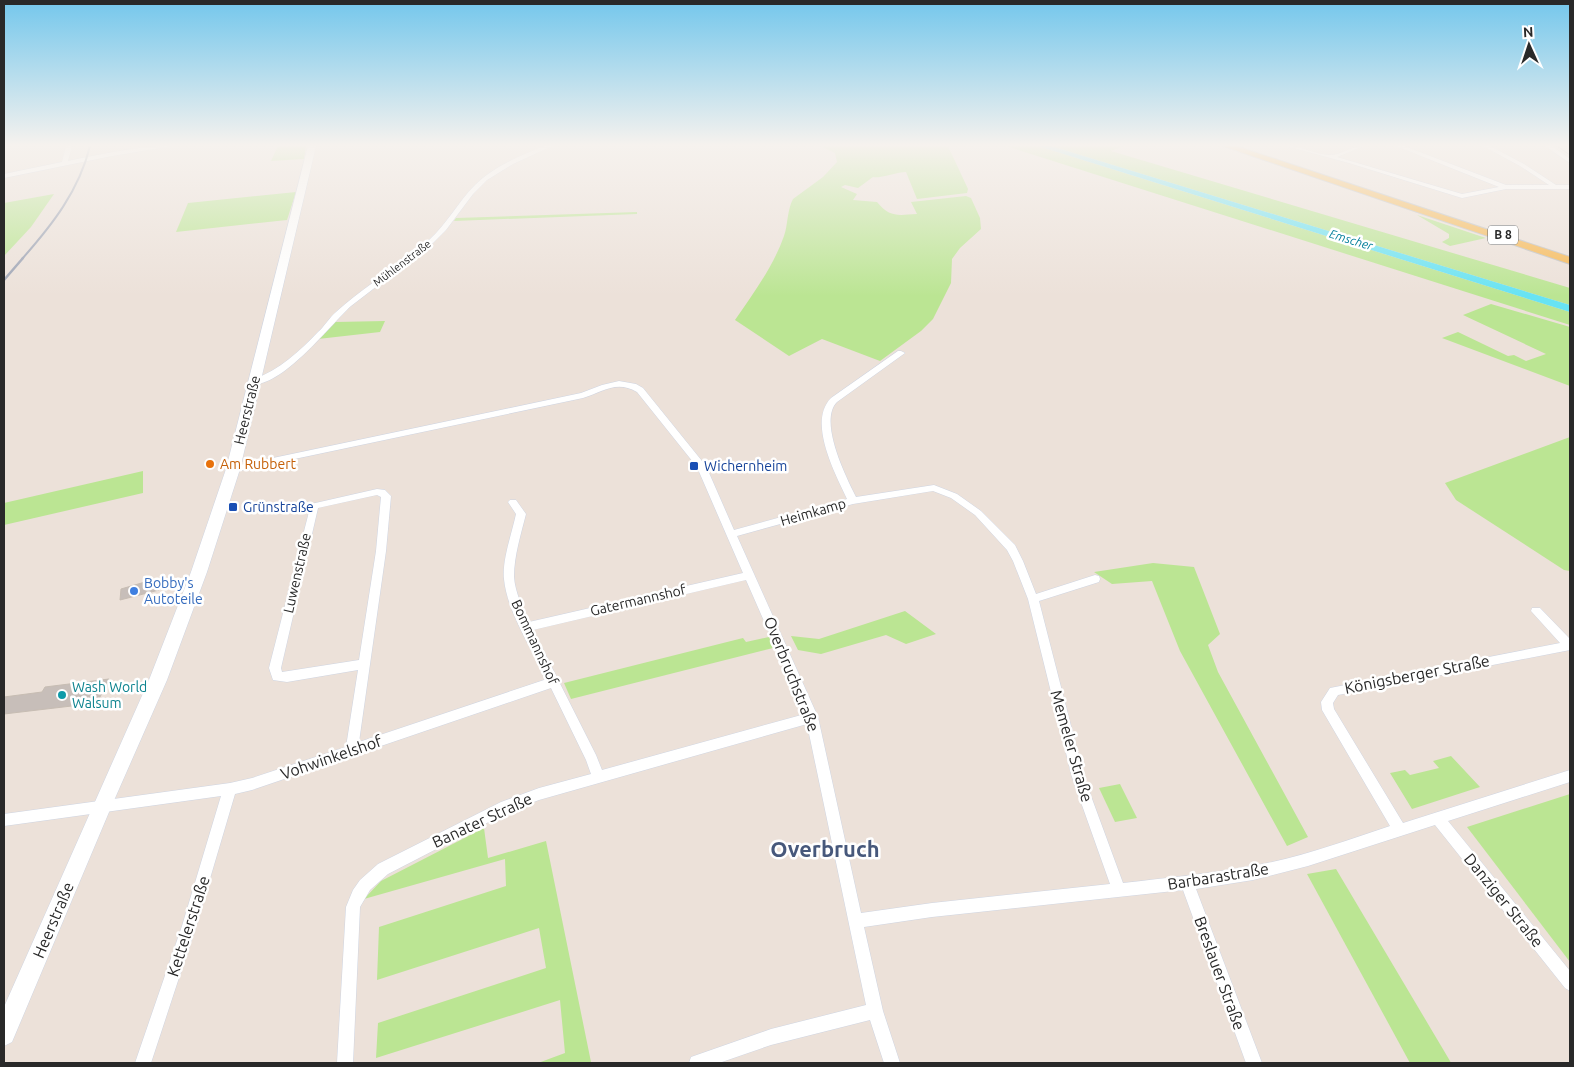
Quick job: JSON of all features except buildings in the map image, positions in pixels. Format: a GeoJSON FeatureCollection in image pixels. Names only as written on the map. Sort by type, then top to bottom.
{"type":"FeatureCollection","features":[{"type":"Feature","properties":{"kind":"main road","name":"Heerstraße"},"geometry":{"type":"LineString","coordinates":[[4,1034],[158,680],[199,572],[232,469],[300,196]]}},
{"type":"Feature","properties":{"kind":"main road","name":"B 8"},"geometry":{"type":"LineString","coordinates":[[1376,196],[1570,259]]}},
{"type":"Feature","properties":{"kind":"street","name":"Mühlenstraße"},"geometry":{"type":"LineString","coordinates":[[254,382],[273,376],[321,334],[354,299],[432,241],[449,224],[469,196]]}},
{"type":"Feature","properties":{"kind":"street","name":"Heimkamp"},"geometry":{"type":"LineString","coordinates":[[733,534],[853,501],[832,457],[827,439],[827,409],[834,400],[901,353]]}},
{"type":"Feature","properties":{"kind":"street","name":"Overbruchstraße"},"geometry":{"type":"LineString","coordinates":[[232,469],[583,394],[620,383],[632,384],[640,390],[701,466],[733,534],[812,717],[854,921],[876,1011],[892,1063]]}},
{"type":"Feature","properties":{"kind":"street","name":"Memeler Straße"},"geometry":{"type":"LineString","coordinates":[[853,501],[934,488],[954,496],[978,513],[1011,548],[1033,599],[1078,777],[1119,890]]}},
{"type":"Feature","properties":{"kind":"street","name":"Luwenstraße"},"geometry":{"type":"LineString","coordinates":[[352,750],[381,551],[386,496],[377,492],[314,506],[274,668],[277,677],[287,677],[364,664]]}},
{"type":"Feature","properties":{"kind":"street","name":"Bommannshof"},"geometry":{"type":"LineString","coordinates":[[513,502],[521,514],[510,563],[510,579],[517,608],[592,759],[598,776]]}},
{"type":"Feature","properties":{"kind":"street","name":"Gatermannshof"},"geometry":{"type":"LineString","coordinates":[[526,627],[750,575]]}},
{"type":"Feature","properties":{"kind":"street"},"geometry":{"type":"LineString","coordinates":[[1033,599],[1095,579]]}},
{"type":"Feature","properties":{"kind":"street"},"geometry":{"type":"LineString","coordinates":[[1536,611],[1570,645]]}},
{"type":"Feature","properties":{"kind":"street","name":"Königsberger Straße"},"geometry":{"type":"LineString","coordinates":[[1400,830],[1328,710],[1327,702],[1334,691],[1570,645]]}},
{"type":"Feature","properties":{"kind":"street","name":"Vohwinkelshof"},"geometry":{"type":"LineString","coordinates":[[102,805],[230,789],[252,784],[553,682]]}},
{"type":"Feature","properties":{"kind":"street","name":"Banater Straße"},"geometry":{"type":"LineString","coordinates":[[345,1063],[352,915],[359,892],[368,880],[383,869],[506,806],[598,776],[812,717]]}},
{"type":"Feature","properties":{"kind":"street","name":"Barbarastraße"},"geometry":{"type":"LineString","coordinates":[[854,921],[932,910],[1187,883],[1254,873],[1400,830],[1570,776]]}},
{"type":"Feature","properties":{"kind":"street","name":"Kettelerstraße"},"geometry":{"type":"LineString","coordinates":[[143,1063],[189,926],[230,789]]}},
{"type":"Feature","properties":{"kind":"street"},"geometry":{"type":"LineString","coordinates":[[4,820],[102,805]]}},
{"type":"Feature","properties":{"kind":"street","name":"Danziger Straße"},"geometry":{"type":"LineString","coordinates":[[1438,818],[1570,982]]}},
{"type":"Feature","properties":{"kind":"street","name":"Breslauer Straße"},"geometry":{"type":"LineString","coordinates":[[1187,883],[1254,1063]]}},
{"type":"Feature","properties":{"kind":"street"},"geometry":{"type":"LineString","coordinates":[[697,1063],[771,1038],[876,1011]]}},
{"type":"Feature","properties":{"kind":"green space"},"geometry":{"type":"Polygon","coordinates":[[[53,196],[31,227],[4,256],[4,203],[53,196]]]}},
{"type":"Feature","properties":{"kind":"green space"},"geometry":{"type":"Polygon","coordinates":[[[259,196],[295,196],[287,220],[176,232],[188,203],[259,196]]]}},
{"type":"Feature","properties":{"kind":"green space"},"geometry":{"type":"Polygon","coordinates":[[[797,196],[856,196],[853,200],[877,202],[886,211],[899,215],[917,214],[911,202],[966,196],[971,198],[980,218],[981,229],[960,248],[952,259],[951,283],[933,319],[921,331],[880,361],[822,339],[789,356],[735,320],[774,259],[784,236],[793,199],[797,196]]]}},
{"type":"Feature","properties":{"kind":"green space"},"geometry":{"type":"Polygon","coordinates":[[[916,196],[944,196],[917,199],[916,196]]]}},
{"type":"Feature","properties":{"kind":"green space"},"geometry":{"type":"Polygon","coordinates":[[[1163,196],[1198,196],[1570,312],[1570,325],[1163,196]]]}},
{"type":"Feature","properties":{"kind":"green space"},"geometry":{"type":"Polygon","coordinates":[[[1214,196],[1261,196],[1570,288],[1570,305],[1214,196]]]}},
{"type":"Feature","properties":{"kind":"green space"},"geometry":{"type":"Polygon","coordinates":[[[637,212],[637,214],[454,221],[456,218],[637,212]]]}},
{"type":"Feature","properties":{"kind":"green space"},"geometry":{"type":"Polygon","coordinates":[[[1417,215],[1486,238],[1450,246],[1442,242],[1449,238],[1449,234],[1417,215]]]}},
{"type":"Feature","properties":{"kind":"green space"},"geometry":{"type":"Polygon","coordinates":[[[1491,304],[1570,327],[1570,386],[1442,338],[1458,332],[1508,356],[1514,355],[1526,361],[1546,354],[1463,315],[1491,304]]]}},
{"type":"Feature","properties":{"kind":"green space"},"geometry":{"type":"Polygon","coordinates":[[[385,321],[380,332],[318,339],[335,322],[385,321]]]}},
{"type":"Feature","properties":{"kind":"green space"},"geometry":{"type":"Polygon","coordinates":[[[1570,437],[1570,571],[1564,570],[1456,500],[1445,483],[1570,437]]]}},
{"type":"Feature","properties":{"kind":"green space"},"geometry":{"type":"Polygon","coordinates":[[[143,471],[143,493],[4,525],[4,503],[143,471]]]}},
{"type":"Feature","properties":{"kind":"green space"},"geometry":{"type":"Polygon","coordinates":[[[1153,563],[1194,567],[1220,634],[1208,645],[1218,672],[1308,837],[1287,846],[1180,651],[1152,581],[1112,584],[1094,572],[1153,563]]]}},
{"type":"Feature","properties":{"kind":"green space"},"geometry":{"type":"Polygon","coordinates":[[[905,611],[936,634],[906,644],[886,635],[821,654],[798,650],[791,636],[819,639],[905,611]]]}},
{"type":"Feature","properties":{"kind":"green space"},"geometry":{"type":"Polygon","coordinates":[[[769,637],[773,648],[571,699],[564,683],[743,638],[746,642],[769,637]]]}},
{"type":"Feature","properties":{"kind":"green space"},"geometry":{"type":"Polygon","coordinates":[[[1451,756],[1480,787],[1412,809],[1390,773],[1405,770],[1410,775],[1439,768],[1433,761],[1451,756]]]}},
{"type":"Feature","properties":{"kind":"green space"},"geometry":{"type":"Polygon","coordinates":[[[1120,784],[1137,818],[1115,822],[1099,788],[1120,784]]]}},
{"type":"Feature","properties":{"kind":"green space"},"geometry":{"type":"Polygon","coordinates":[[[1570,794],[1570,962],[1467,827],[1570,794]]]}},
{"type":"Feature","properties":{"kind":"green space"},"geometry":{"type":"Polygon","coordinates":[[[484,828],[488,858],[546,841],[591,1062],[538,1063],[565,1053],[560,1000],[376,1058],[378,1023],[546,968],[539,928],[377,980],[379,927],[506,886],[505,859],[364,899],[381,881],[484,828]]]}},
{"type":"Feature","properties":{"kind":"green space"},"geometry":{"type":"Polygon","coordinates":[[[1336,869],[1451,1063],[1410,1063],[1307,874],[1336,869]]]}},
{"type":"Feature","properties":{"kind":"water","name":"Emscher"},"geometry":{"type":"Polygon","coordinates":[[[1198,196],[1214,196],[1570,305],[1570,312],[1198,196]]]}},
{"type":"Feature","properties":{"kind":"railway"},"geometry":{"type":"LineString","coordinates":[[22,259],[54,220],[70,196]]}},
{"type":"Feature","properties":{"kind":"railway"},"geometry":{"type":"LineString","coordinates":[[4,280],[23,258]]}},
{"type":"Feature","properties":{"kind":"place","name":"Am Rubbert"},"geometry":{"type":"Point","coordinates":[210,464]}},
{"type":"Feature","properties":{"kind":"place","name":"Wichernheim"},"geometry":{"type":"Point","coordinates":[694,466]}},
{"type":"Feature","properties":{"kind":"place","name":"Grünstraße"},"geometry":{"type":"Point","coordinates":[233,507]}},
{"type":"Feature","properties":{"kind":"place","name":"Bobby's Autoteile"},"geometry":{"type":"Point","coordinates":[134,591]}},
{"type":"Feature","properties":{"kind":"place","name":"Wash World Walsum"},"geometry":{"type":"Point","coordinates":[62,695]}},
{"type":"Feature","properties":{"kind":"district","name":"Overbruch"},"geometry":{"type":"Point","coordinates":[825,849]}}]}
